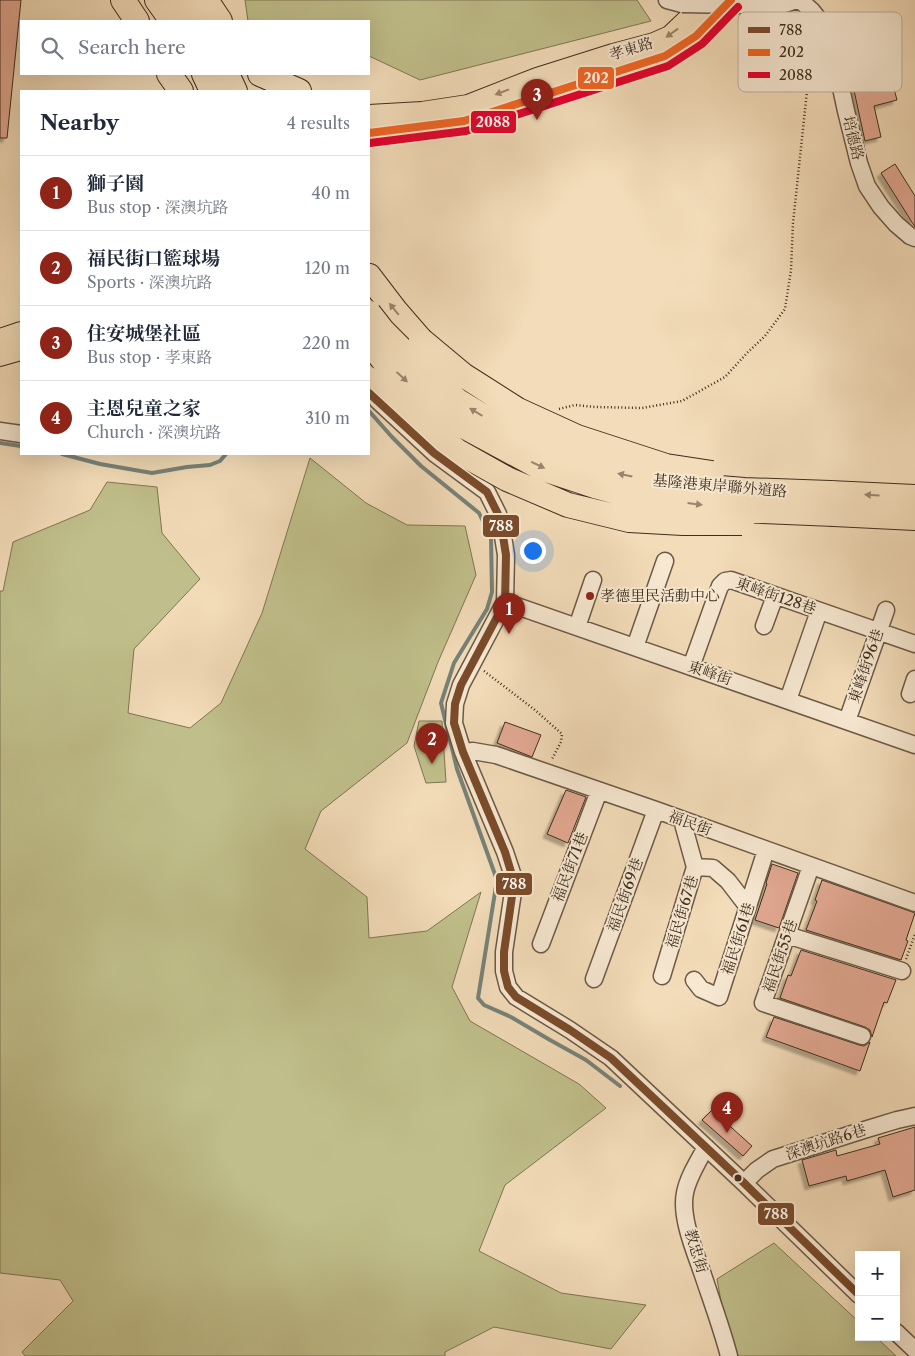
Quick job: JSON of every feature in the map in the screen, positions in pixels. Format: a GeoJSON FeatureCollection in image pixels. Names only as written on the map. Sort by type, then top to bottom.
{"type":"FeatureCollection","features":[{"type":"Feature","properties":{"kind":"highway"},"geometry":{"type":"LineString","coordinates":[[123,0],[136,20]]}},
{"type":"Feature","properties":{"kind":"highway"},"geometry":{"type":"LineString","coordinates":[[157,0],[171,20]]}},
{"type":"Feature","properties":{"kind":"highway"},"geometry":{"type":"LineString","coordinates":[[183,0],[212,16]]}},
{"type":"Feature","properties":{"kind":"highway"},"geometry":{"type":"LineString","coordinates":[[204,75],[212,90]]}},
{"type":"Feature","properties":{"kind":"highway"},"geometry":{"type":"LineString","coordinates":[[227,75],[235,90]]}},
{"type":"Feature","properties":{"kind":"highway"},"geometry":{"type":"LineString","coordinates":[[237,75],[244,90]]}},
{"type":"Feature","properties":{"kind":"highway"},"geometry":{"type":"LineString","coordinates":[[262,75],[297,90]]}},
{"type":"Feature","properties":{"kind":"highway"},"geometry":{"type":"LineString","coordinates":[[370,277],[421,340],[463,375],[518,410],[577,437],[666,466],[750,479],[832,504]]}},
{"type":"Feature","properties":{"kind":"highway","name":"基隆港東岸聯外道路"},"geometry":{"type":"LineString","coordinates":[[370,315],[383,332],[415,364],[458,401],[506,430],[553,451],[618,474],[672,484],[744,490],[915,518]]}},
{"type":"Feature","properties":{"kind":"highway","name":"基隆港東岸聯外道路"},"geometry":{"type":"LineString","coordinates":[[370,343],[384,360],[430,403],[452,420],[541,468],[598,487],[630,496],[740,510],[915,497]]}},
{"type":"Feature","properties":{"kind":"highway"},"geometry":{"type":"LineString","coordinates":[[370,380],[457,451],[507,479],[568,505],[628,520],[683,523],[755,523],[832,504]]}},
{"type":"Feature","properties":{"kind":"main road","name":"孝東路"},"geometry":{"type":"LineString","coordinates":[[370,115],[422,112],[468,105],[537,78],[654,43],[670,36],[708,0]]}},
{"type":"Feature","properties":{"kind":"main road","name":"孝東路"},"geometry":{"type":"LineString","coordinates":[[370,133],[464,121],[665,56],[696,36],[736,2]]}},
{"type":"Feature","properties":{"kind":"main road"},"geometry":{"type":"LineString","coordinates":[[0,339],[20,332]]}},
{"type":"Feature","properties":{"kind":"main road"},"geometry":{"type":"LineString","coordinates":[[0,356],[20,350]]}},
{"type":"Feature","properties":{"kind":"street"},"geometry":{"type":"LineString","coordinates":[[674,2],[800,5]]}},
{"type":"Feature","properties":{"kind":"street","name":"培德路"},"geometry":{"type":"LineString","coordinates":[[800,5],[813,12]]}},
{"type":"Feature","properties":{"kind":"street","name":"培德路"},"geometry":{"type":"LineString","coordinates":[[842,92],[859,163],[867,186],[881,207],[896,224],[915,238]]}},
{"type":"Feature","properties":{"kind":"street"},"geometry":{"type":"LineString","coordinates":[[370,394],[434,453],[487,492],[498,514],[502,530],[506,555],[505,602],[461,685],[455,704],[454,723],[462,752],[505,852],[514,882],[504,952],[504,971],[508,987],[516,998],[570,1030],[611,1058],[744,1183],[855,1292]]}},
{"type":"Feature","properties":{"kind":"street"},"geometry":{"type":"LineString","coordinates":[[0,431],[20,434]]}},
{"type":"Feature","properties":{"kind":"street"},"geometry":{"type":"LineString","coordinates":[[635,647],[665,561]]}},
{"type":"Feature","properties":{"kind":"street"},"geometry":{"type":"LineString","coordinates":[[577,627],[593,580]]}},
{"type":"Feature","properties":{"kind":"street","name":"東峰街128巷"},"geometry":{"type":"LineString","coordinates":[[691,666],[720,586],[726,581],[731,580],[915,644]]}},
{"type":"Feature","properties":{"kind":"street"},"geometry":{"type":"LineString","coordinates":[[764,626],[775,596]]}},
{"type":"Feature","properties":{"kind":"street","name":"東峰街"},"geometry":{"type":"LineString","coordinates":[[505,602],[915,745]]}},
{"type":"Feature","properties":{"kind":"street","name":"東峰街96巷"},"geometry":{"type":"LineString","coordinates":[[847,721],[886,610]]}},
{"type":"Feature","properties":{"kind":"street"},"geometry":{"type":"LineString","coordinates":[[788,700],[819,611]]}},
{"type":"Feature","properties":{"kind":"street","name":"福民街"},"geometry":{"type":"LineString","coordinates":[[462,752],[473,751],[496,755],[915,903]]}},
{"type":"Feature","properties":{"kind":"street","name":"福民街71巷"},"geometry":{"type":"LineString","coordinates":[[541,944],[599,791]]}},
{"type":"Feature","properties":{"kind":"street","name":"福民街69巷"},"geometry":{"type":"LineString","coordinates":[[594,979],[656,810]]}},
{"type":"Feature","properties":{"kind":"street","name":"福民街67巷"},"geometry":{"type":"LineString","coordinates":[[662,976],[695,867],[682,820]]}},
{"type":"Feature","properties":{"kind":"street","name":"福民街61巷"},"geometry":{"type":"LineString","coordinates":[[694,980],[701,989],[719,997],[766,850]]}},
{"type":"Feature","properties":{"kind":"street","name":"福民街55巷"},"geometry":{"type":"LineString","coordinates":[[811,866],[763,1003],[862,1036]]}},
{"type":"Feature","properties":{"kind":"street"},"geometry":{"type":"LineString","coordinates":[[695,867],[713,868],[728,881],[748,907]]}},
{"type":"Feature","properties":{"kind":"street"},"geometry":{"type":"LineString","coordinates":[[787,935],[902,971]]}},
{"type":"Feature","properties":{"kind":"street","name":"深澳坑路6巷"},"geometry":{"type":"LineString","coordinates":[[744,1183],[756,1170],[773,1159],[915,1116]]}},
{"type":"Feature","properties":{"kind":"street","name":"教忠街"},"geometry":{"type":"LineString","coordinates":[[706,1147],[690,1178],[685,1194],[685,1210],[692,1246],[729,1356]]}},
{"type":"Feature","properties":{"kind":"street"},"geometry":{"type":"LineString","coordinates":[[900,1336],[915,1350]]}},
{"type":"Feature","properties":{"kind":"path"},"geometry":{"type":"LineString","coordinates":[[554,409],[575,405],[642,408],[682,401],[725,377],[765,336],[785,309],[791,270],[793,222],[807,92]]}},
{"type":"Feature","properties":{"kind":"path"},"geometry":{"type":"LineString","coordinates":[[473,663],[535,710],[562,734],[561,742],[545,772]]}},
{"type":"Feature","properties":{"kind":"path"},"geometry":{"type":"LineString","coordinates":[[902,971],[915,934]]}},
{"type":"Feature","properties":{"kind":"shaded area"},"geometry":{"type":"Polygon","coordinates":[[[245,0],[637,0],[651,21],[420,80],[370,56],[370,20],[248,20],[245,0]]]}},
{"type":"Feature","properties":{"kind":"shaded area"},"geometry":{"type":"Polygon","coordinates":[[[310,458],[366,503],[407,525],[465,526],[476,575],[438,662],[407,743],[321,811],[305,849],[367,897],[369,938],[427,931],[481,892],[452,987],[470,1021],[579,1084],[606,1108],[505,1185],[479,1251],[561,1293],[646,1305],[611,1349],[494,1327],[445,1352],[445,1356],[25,1356],[22,1352],[73,1301],[60,1280],[0,1273],[0,591],[3,591],[13,542],[90,510],[107,482],[157,487],[162,533],[200,579],[134,649],[128,713],[190,728],[221,703],[262,613],[310,458]]]}},
{"type":"Feature","properties":{"kind":"shaded area"},"geometry":{"type":"Polygon","coordinates":[[[419,721],[442,721],[446,782],[426,783],[414,746],[419,721]]]}},
{"type":"Feature","properties":{"kind":"shaded area"},"geometry":{"type":"Polygon","coordinates":[[[774,1243],[855,1318],[855,1341],[880,1341],[896,1356],[731,1356],[717,1279],[774,1243]]]}},
{"type":"Feature","properties":{"kind":"building"},"geometry":{"type":"Polygon","coordinates":[[[0,0],[21,0],[7,138],[0,138],[0,0]]]}},
{"type":"Feature","properties":{"kind":"building"},"geometry":{"type":"Polygon","coordinates":[[[854,92],[895,92],[897,100],[874,106],[881,137],[865,141],[854,92]]]}},
{"type":"Feature","properties":{"kind":"building"},"geometry":{"type":"Polygon","coordinates":[[[895,164],[915,196],[915,227],[881,173],[895,164]]]}},
{"type":"Feature","properties":{"kind":"building"},"geometry":{"type":"Polygon","coordinates":[[[505,722],[541,735],[532,757],[497,743],[505,722]]]}},
{"type":"Feature","properties":{"kind":"building"},"geometry":{"type":"Polygon","coordinates":[[[566,790],[586,797],[568,843],[547,834],[566,790]]]}},
{"type":"Feature","properties":{"kind":"building"},"geometry":{"type":"Polygon","coordinates":[[[772,864],[798,873],[779,928],[755,920],[772,864]]]}},
{"type":"Feature","properties":{"kind":"building"},"geometry":{"type":"Polygon","coordinates":[[[822,880],[915,913],[901,960],[806,930],[817,901],[815,900],[822,880]]]}},
{"type":"Feature","properties":{"kind":"building"},"geometry":{"type":"Polygon","coordinates":[[[801,950],[896,980],[887,1003],[884,1002],[872,1037],[870,1030],[865,1027],[780,998],[788,975],[791,976],[801,950]]]}},
{"type":"Feature","properties":{"kind":"building"},"geometry":{"type":"Polygon","coordinates":[[[774,1017],[859,1045],[864,1046],[870,1042],[860,1071],[766,1037],[774,1017]]]}},
{"type":"Feature","properties":{"kind":"building"},"geometry":{"type":"Polygon","coordinates":[[[712,1110],[752,1146],[743,1156],[702,1120],[712,1110]]]}},
{"type":"Feature","properties":{"kind":"building"},"geometry":{"type":"Polygon","coordinates":[[[915,1127],[915,1190],[893,1197],[885,1170],[847,1181],[846,1176],[809,1186],[802,1160],[836,1150],[837,1156],[880,1144],[878,1138],[915,1127]]]}},
{"type":"Feature","properties":{"kind":"waterway"},"geometry":{"type":"LineString","coordinates":[[370,412],[421,466],[479,513],[491,538],[492,592],[487,609],[454,663],[441,703],[457,769],[497,880],[478,998],[484,1005],[511,1017],[586,1060],[620,1086]]}},
{"type":"Feature","properties":{"kind":"waterway"},"geometry":{"type":"LineString","coordinates":[[0,443],[20,446]]}},
{"type":"Feature","properties":{"kind":"waterway"},"geometry":{"type":"LineString","coordinates":[[66,455],[100,464],[152,473],[210,465],[220,461],[225,455]]}},
{"type":"Feature","properties":{"kind":"transit line","name":"202"},"geometry":{"type":"LineString","coordinates":[[370,133],[464,121],[665,56],[696,36],[731,0]]}},
{"type":"Feature","properties":{"kind":"transit line","name":"2088"},"geometry":{"type":"LineString","coordinates":[[370,143],[466,131],[668,66],[702,44],[738,7]]}},
{"type":"Feature","properties":{"kind":"transit line","name":"788"},"geometry":{"type":"LineString","coordinates":[[370,394],[434,453],[487,492],[498,514],[502,530],[506,555],[505,602],[461,685],[455,704],[454,723],[463,752],[505,852],[514,882],[504,952],[504,971],[508,987],[516,997],[611,1058],[855,1291]]}},
{"type":"Feature","properties":{"kind":"place","name":"住安城堡社區"},"geometry":{"type":"Point","coordinates":[537,120]}},
{"type":"Feature","properties":{"kind":"place","name":"孝德里民活動中心"},"geometry":{"type":"Point","coordinates":[590,596]}},
{"type":"Feature","properties":{"kind":"place","name":"獅子園"},"geometry":{"type":"Point","coordinates":[509,634]}},
{"type":"Feature","properties":{"kind":"place","name":"福民街口籃球場"},"geometry":{"type":"Point","coordinates":[432,764]}},
{"type":"Feature","properties":{"kind":"place","name":"主恩兒童之家"},"geometry":{"type":"Point","coordinates":[727,1133]}}]}
